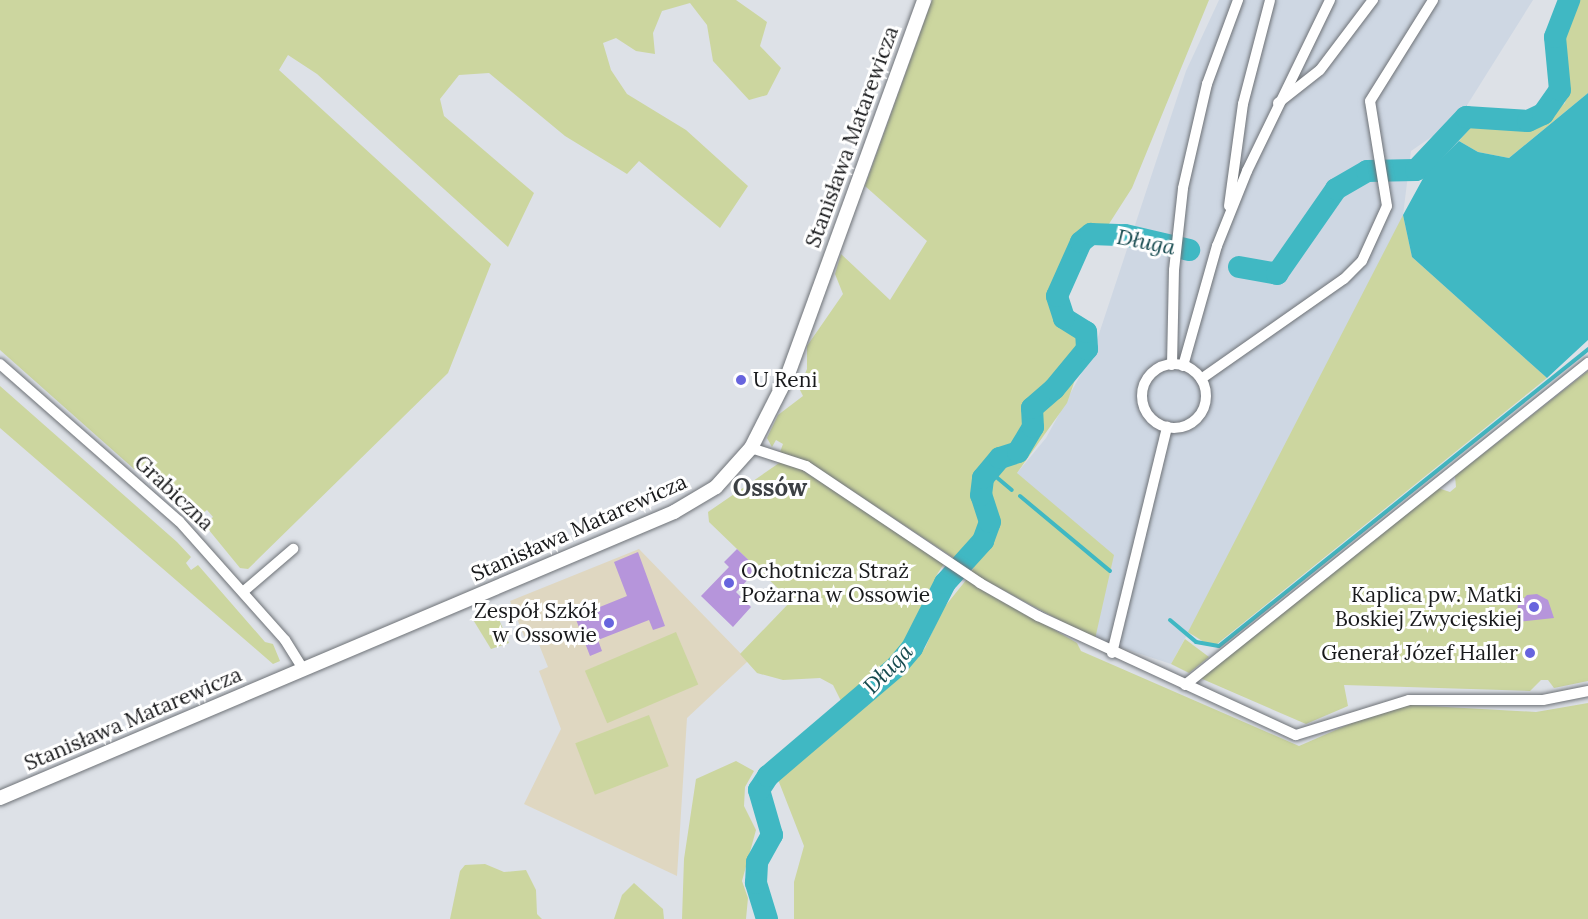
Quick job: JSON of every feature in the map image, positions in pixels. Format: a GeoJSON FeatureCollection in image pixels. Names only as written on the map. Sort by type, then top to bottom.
{"type":"FeatureCollection","features":[{"type":"Feature","properties":{"kind":"street","name":"Stanisława Matarewicza"},"geometry":{"type":"LineString","coordinates":[[0,798],[682,508],[721,483],[751,448],[787,377],[924,0]]}},
{"type":"Feature","properties":{"kind":"street"},"geometry":{"type":"LineString","coordinates":[[1177,365],[1174,270],[1178,228],[1197,123],[1224,28],[1238,0]]}},
{"type":"Feature","properties":{"kind":"street"},"geometry":{"type":"LineString","coordinates":[[1229,215],[1243,104],[1270,0]]}},
{"type":"Feature","properties":{"kind":"street"},"geometry":{"type":"LineString","coordinates":[[1177,365],[1229,215],[1276,105],[1330,0]]}},
{"type":"Feature","properties":{"kind":"street"},"geometry":{"type":"LineString","coordinates":[[1276,105],[1320,70],[1373,0]]}},
{"type":"Feature","properties":{"kind":"street"},"geometry":{"type":"LineString","coordinates":[[1201,379],[1354,270],[1385,217],[1386,187],[1370,101],[1433,0]]}},
{"type":"Feature","properties":{"kind":"street"},"geometry":{"type":"LineString","coordinates":[[1185,685],[1588,363]]}},
{"type":"Feature","properties":{"kind":"street","name":"Grabiczna"},"geometry":{"type":"LineString","coordinates":[[0,364],[179,521],[290,645],[303,669]]}},
{"type":"Feature","properties":{"kind":"street"},"geometry":{"type":"LineString","coordinates":[[1177,365],[1201,379],[1206,394],[1201,414],[1185,427],[1167,427],[1147,414],[1142,393],[1151,374],[1177,365]]}},
{"type":"Feature","properties":{"kind":"street"},"geometry":{"type":"LineString","coordinates":[[1112,653],[1167,427]]}},
{"type":"Feature","properties":{"kind":"street"},"geometry":{"type":"LineString","coordinates":[[751,448],[806,466],[945,555],[980,583],[1112,653],[1304,735],[1347,717],[1409,700],[1543,700],[1588,691]]}},
{"type":"Feature","properties":{"kind":"street"},"geometry":{"type":"LineString","coordinates":[[244,591],[293,549]]}},
{"type":"Feature","properties":{"kind":"shaded area"},"geometry":{"type":"Polygon","coordinates":[[[1219,0],[1533,0],[1459,118],[1411,151],[1403,215],[1513,346],[1547,378],[1438,444],[1217,644],[1188,633],[1171,664],[1095,639],[1017,473],[1046,438],[1093,352],[1186,71],[1219,0]]]}},
{"type":"Feature","properties":{"kind":"shaded area"},"geometry":{"type":"Polygon","coordinates":[[[639,549],[748,661],[687,718],[677,876],[524,804],[561,729],[539,671],[548,667],[538,642],[524,636],[510,601],[639,549]]]}},
{"type":"Feature","properties":{"kind":"green space"},"geometry":{"type":"Polygon","coordinates":[[[0,0],[736,0],[767,22],[760,46],[781,68],[767,95],[749,100],[713,61],[707,25],[690,3],[662,11],[653,33],[655,54],[636,51],[616,38],[603,43],[611,70],[627,94],[686,130],[748,186],[720,228],[639,161],[627,174],[565,136],[489,73],[459,75],[440,99],[444,116],[534,193],[508,247],[317,74],[288,55],[279,70],[491,264],[448,373],[248,569],[240,568],[204,524],[213,517],[207,510],[198,517],[164,485],[134,469],[0,350],[0,0]]]}},
{"type":"Feature","properties":{"kind":"green space"},"geometry":{"type":"Polygon","coordinates":[[[932,0],[1209,0],[1132,188],[1107,227],[1088,227],[1076,237],[1055,276],[1051,309],[1058,321],[1076,330],[1078,347],[1030,400],[1018,443],[995,452],[979,470],[975,500],[982,526],[967,553],[957,560],[812,464],[780,452],[783,444],[776,440],[772,447],[767,438],[778,415],[803,396],[799,388],[807,369],[807,346],[843,294],[835,274],[841,254],[890,300],[927,241],[865,186],[932,0]]]}},
{"type":"Feature","properties":{"kind":"green space"},"geometry":{"type":"Polygon","coordinates":[[[1576,0],[1588,0],[1588,93],[1509,158],[1478,152],[1459,141],[1471,127],[1491,121],[1513,130],[1541,124],[1565,103],[1569,78],[1563,31],[1576,0]]]}},
{"type":"Feature","properties":{"kind":"green space"},"geometry":{"type":"Polygon","coordinates":[[[1403,215],[1412,257],[1547,378],[1217,644],[1207,644],[1188,632],[1403,215]]]}},
{"type":"Feature","properties":{"kind":"green space"},"geometry":{"type":"Polygon","coordinates":[[[1588,371],[1588,681],[1554,688],[1548,680],[1541,680],[1530,691],[1344,685],[1348,706],[1306,724],[1200,678],[1438,488],[1450,492],[1456,487],[1455,476],[1588,371]]]}},
{"type":"Feature","properties":{"kind":"green space"},"geometry":{"type":"Polygon","coordinates":[[[1077,374],[1067,403],[1017,473],[1114,555],[1095,639],[971,573],[995,524],[990,475],[1031,444],[1041,406],[1077,374]]]}},
{"type":"Feature","properties":{"kind":"green space"},"geometry":{"type":"Polygon","coordinates":[[[0,386],[177,542],[191,557],[186,563],[191,570],[198,565],[265,642],[273,644],[280,661],[273,664],[0,428],[0,386]]]}},
{"type":"Feature","properties":{"kind":"green space"},"geometry":{"type":"Polygon","coordinates":[[[782,461],[796,466],[945,562],[936,576],[924,620],[908,645],[842,703],[833,685],[820,678],[783,680],[757,673],[740,654],[791,601],[709,522],[708,512],[782,461]]]}},
{"type":"Feature","properties":{"kind":"green space"},"geometry":{"type":"Polygon","coordinates":[[[967,579],[1077,643],[1081,651],[1299,746],[1384,709],[1411,705],[1536,712],[1588,703],[1588,919],[794,919],[794,882],[804,846],[777,777],[925,648],[942,610],[967,579]]]}},
{"type":"Feature","properties":{"kind":"green space"},"geometry":{"type":"Polygon","coordinates":[[[495,610],[509,643],[491,649],[472,618],[495,610]]]}},
{"type":"Feature","properties":{"kind":"green space"},"geometry":{"type":"Polygon","coordinates":[[[676,632],[698,684],[607,723],[585,671],[676,632]]]}},
{"type":"Feature","properties":{"kind":"green space"},"geometry":{"type":"Polygon","coordinates":[[[1185,639],[1209,657],[1189,673],[1171,664],[1185,639]]]}},
{"type":"Feature","properties":{"kind":"green space"},"geometry":{"type":"Polygon","coordinates":[[[649,715],[669,766],[595,795],[575,743],[649,715]]]}},
{"type":"Feature","properties":{"kind":"green space"},"geometry":{"type":"Polygon","coordinates":[[[736,761],[754,771],[745,787],[744,806],[756,830],[742,881],[748,898],[746,919],[682,919],[684,859],[696,779],[736,761]]]}},
{"type":"Feature","properties":{"kind":"green space"},"geometry":{"type":"Polygon","coordinates":[[[485,864],[504,872],[526,870],[536,890],[537,914],[542,919],[450,919],[460,871],[465,865],[485,864]]]}},
{"type":"Feature","properties":{"kind":"green space"},"geometry":{"type":"Polygon","coordinates":[[[634,883],[663,909],[664,919],[614,919],[622,895],[634,883]]]}},
{"type":"Feature","properties":{"kind":"water"},"geometry":{"type":"Polygon","coordinates":[[[1588,93],[1588,340],[1547,378],[1412,257],[1403,215],[1426,173],[1459,141],[1478,152],[1509,158],[1588,93]]]}},
{"type":"Feature","properties":{"kind":"building","name":"Ochotnicza Straż Pożarna w Ossowie"},"geometry":{"type":"Polygon","coordinates":[[[737,549],[758,569],[736,592],[751,607],[733,627],[701,596],[729,567],[724,562],[737,549]]]}},
{"type":"Feature","properties":{"kind":"building","name":"Zespół Szkół w Ossowie"},"geometry":{"type":"Polygon","coordinates":[[[638,552],[665,626],[653,630],[649,620],[598,640],[602,651],[590,656],[575,617],[627,596],[614,562],[638,552]]]}},
{"type":"Feature","properties":{"kind":"building","name":"Kaplica pw. Matki Boskiej Zwycięskiej"},"geometry":{"type":"Polygon","coordinates":[[[1537,594],[1548,600],[1554,618],[1516,622],[1518,604],[1527,595],[1537,594]]]}},
{"type":"Feature","properties":{"kind":"waterway","name":"Długa"},"geometry":{"type":"LineString","coordinates":[[1239,267],[1277,274],[1336,189],[1367,171],[1416,170],[1466,117],[1528,121],[1543,114],[1560,90],[1555,37],[1569,0]]}},
{"type":"Feature","properties":{"kind":"waterway","name":"Długa"},"geometry":{"type":"LineString","coordinates":[[767,919],[756,883],[757,862],[772,835],[759,790],[768,776],[896,667],[912,648],[945,583],[983,541],[990,522],[981,495],[983,478],[1000,458],[1018,452],[1033,427],[1032,408],[1054,389],[1087,349],[1086,332],[1064,318],[1057,296],[1081,242],[1091,234],[1125,235],[1189,250]]}},
{"type":"Feature","properties":{"kind":"waterway"},"geometry":{"type":"LineString","coordinates":[[1170,620],[1196,642],[1219,646],[1588,349]]}},
{"type":"Feature","properties":{"kind":"waterway"},"geometry":{"type":"LineString","coordinates":[[988,470],[1012,490]]}},
{"type":"Feature","properties":{"kind":"waterway"},"geometry":{"type":"LineString","coordinates":[[1020,496],[1110,571]]}},
{"type":"Feature","properties":{"kind":"place","name":"U Reni"},"geometry":{"type":"Point","coordinates":[741,380]}},
{"type":"Feature","properties":{"kind":"place","name":"Ochotnicza Straż Pożarna w Ossowie"},"geometry":{"type":"Point","coordinates":[729,583]}},
{"type":"Feature","properties":{"kind":"place","name":"Kaplica pw. Matki Boskiej Zwycięskiej"},"geometry":{"type":"Point","coordinates":[1534,607]}},
{"type":"Feature","properties":{"kind":"place","name":"Zespół Szkół w Ossowie"},"geometry":{"type":"Point","coordinates":[609,623]}},
{"type":"Feature","properties":{"kind":"place","name":"Generał Józef Haller"},"geometry":{"type":"Point","coordinates":[1530,653]}},
{"type":"Feature","properties":{"kind":"district","name":"Ossów"},"geometry":{"type":"Point","coordinates":[770,488]}}]}
